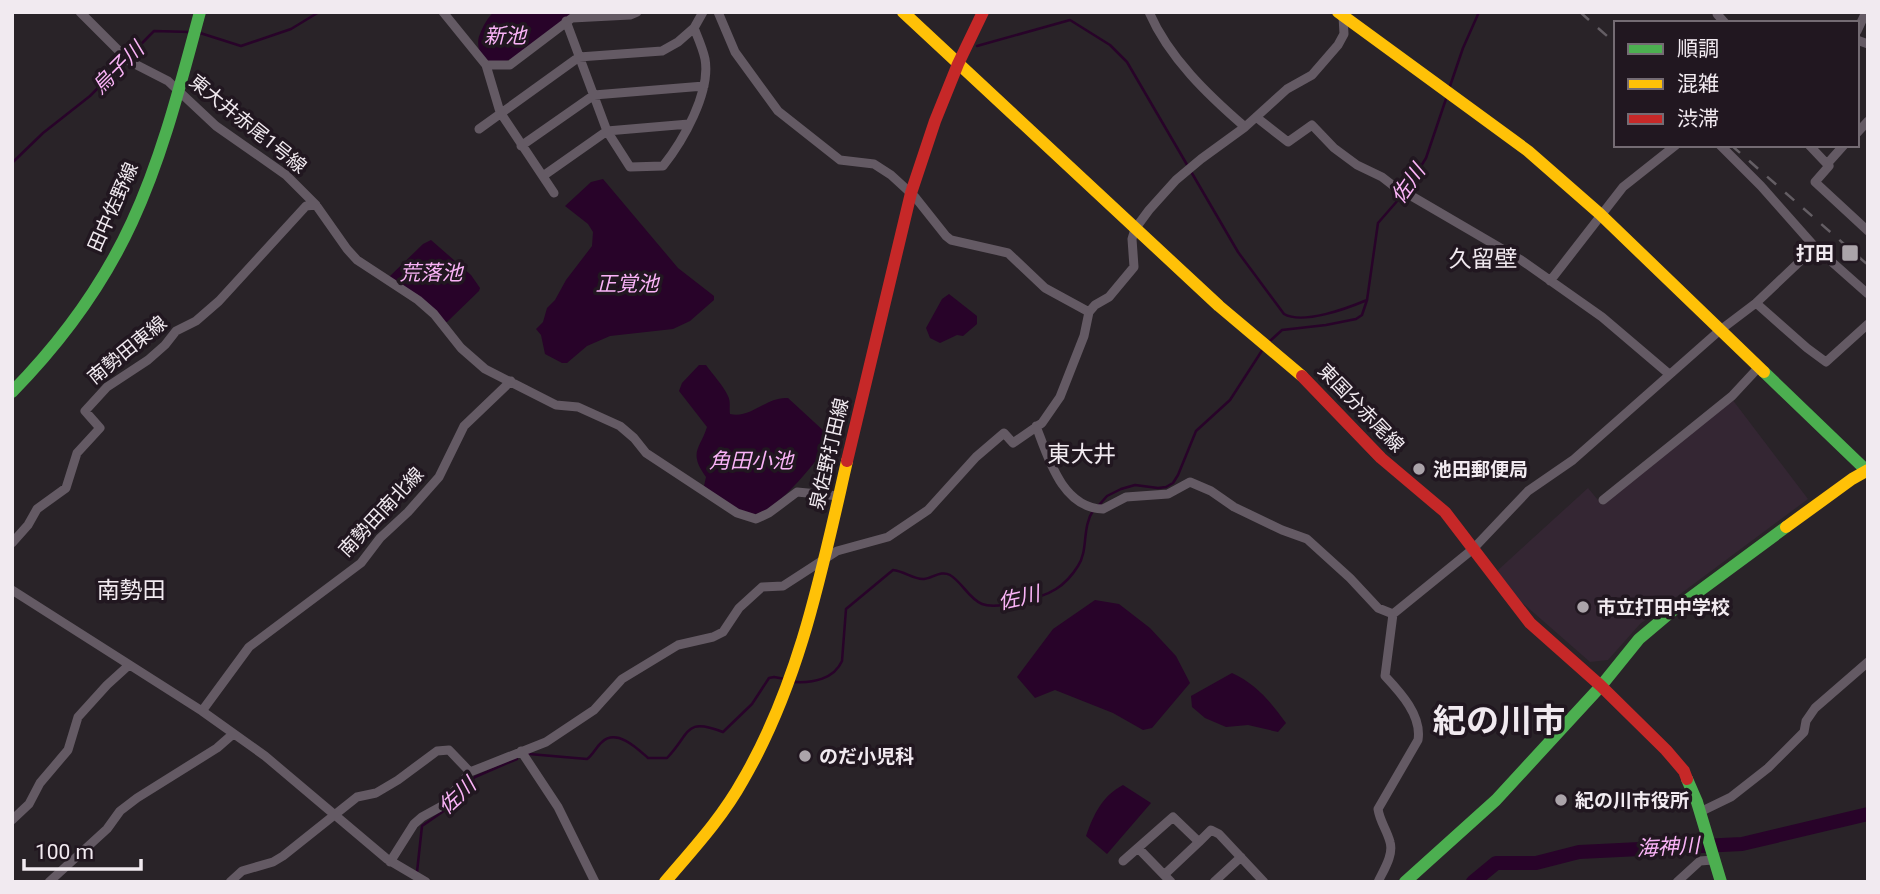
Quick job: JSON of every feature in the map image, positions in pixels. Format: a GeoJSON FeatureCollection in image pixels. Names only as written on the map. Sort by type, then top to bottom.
{"type":"FeatureCollection","features":[{"type":"Feature","properties":{"kind":"street","name":"東大井赤尾1号線"},"geometry":{"type":"LineString","coordinates":[[80,12],[127,60],[159,76],[216,126],[286,175],[316,205],[346,249],[357,260],[418,300],[485,369],[556,405],[578,407],[620,426],[646,453],[737,513],[756,519],[769,513],[797,492],[839,496]]}},
{"type":"Feature","properties":{"kind":"street","name":"田中佐野線"},"geometry":{"type":"LineString","coordinates":[[12,393],[40,363],[70,324],[124,239],[142,197],[178,90],[200,12]]}},
{"type":"Feature","properties":{"kind":"street"},"geometry":{"type":"LineString","coordinates":[[443,12],[486,65],[500,112],[554,193]]}},
{"type":"Feature","properties":{"kind":"street"},"geometry":{"type":"LineString","coordinates":[[486,65],[510,65],[566,21],[636,12]]}},
{"type":"Feature","properties":{"kind":"street"},"geometry":{"type":"LineString","coordinates":[[479,130],[500,112],[579,57],[662,51],[694,28],[703,12]]}},
{"type":"Feature","properties":{"kind":"street"},"geometry":{"type":"LineString","coordinates":[[718,12],[735,52],[778,111],[840,160],[874,164],[891,175],[911,193],[951,240],[1008,253],[1045,288],[1089,312]]}},
{"type":"Feature","properties":{"kind":"street","name":"東国分赤尾線"},"geometry":{"type":"LineString","coordinates":[[903,12],[1135,229],[1311,384],[1381,458],[1445,512],[1531,623],[1601,686],[1685,771],[1721,882]]}},
{"type":"Feature","properties":{"kind":"street","name":"泉佐野打田線"},"geometry":{"type":"LineString","coordinates":[[665,882],[729,802],[751,766],[790,680],[810,619],[911,193],[935,121],[983,12]]}},
{"type":"Feature","properties":{"kind":"street"},"geometry":{"type":"LineString","coordinates":[[1149,12],[1166,42],[1203,89],[1245,127]]}},
{"type":"Feature","properties":{"kind":"street"},"geometry":{"type":"LineString","coordinates":[[1340,14],[1528,151],[1600,214],[1867,471],[1639,639],[1601,686],[1496,800],[1405,882]]}},
{"type":"Feature","properties":{"kind":"street"},"geometry":{"type":"LineString","coordinates":[[390,862],[414,824],[442,806],[470,772],[523,755],[570,728],[594,710],[622,679],[678,645],[723,632],[739,608],[762,587],[783,586],[837,551],[888,537],[928,510],[976,457],[1004,433],[1013,443],[1042,423],[1059,397],[1084,336],[1089,312],[1109,297],[1134,267],[1132,239],[1135,229],[1176,180],[1245,127],[1287,89],[1312,75],[1339,45],[1344,34],[1340,14]]}},
{"type":"Feature","properties":{"kind":"street"},"geometry":{"type":"LineString","coordinates":[[566,21],[607,131],[630,167],[663,166],[689,124],[704,86],[705,59],[694,28]]}},
{"type":"Feature","properties":{"kind":"street"},"geometry":{"type":"LineString","coordinates":[[522,146],[594,95],[704,86]]}},
{"type":"Feature","properties":{"kind":"street"},"geometry":{"type":"LineString","coordinates":[[1256,117],[1288,142],[1312,125],[1334,148],[1357,165],[1382,177],[1404,193],[1521,260],[1602,317],[1670,374]]}},
{"type":"Feature","properties":{"kind":"street"},"geometry":{"type":"LineString","coordinates":[[543,176],[607,131],[689,124]]}},
{"type":"Feature","properties":{"kind":"street"},"geometry":{"type":"LineString","coordinates":[[1550,281],[1623,187],[1673,147]]}},
{"type":"Feature","properties":{"kind":"street"},"geometry":{"type":"LineString","coordinates":[[1722,147],[1815,247],[1868,294]]}},
{"type":"Feature","properties":{"kind":"street"},"geometry":{"type":"LineString","coordinates":[[1811,147],[1827,164]]}},
{"type":"Feature","properties":{"kind":"street"},"geometry":{"type":"LineString","coordinates":[[1842,147],[1815,182],[1868,231]]}},
{"type":"Feature","properties":{"kind":"street","name":"南勢田東線"},"geometry":{"type":"LineString","coordinates":[[12,542],[37,509],[66,488],[77,453],[100,428],[85,411],[93,400],[107,387],[158,352],[176,331],[205,314],[306,206],[316,205]]}},
{"type":"Feature","properties":{"kind":"street"},"geometry":{"type":"LineString","coordinates":[[1378,882],[1387,865],[1392,845],[1380,820],[1378,809],[1418,740],[1420,728],[1408,704],[1385,676],[1393,614],[1473,549],[1528,491],[1573,460],[1719,331],[1756,303],[1815,247]]}},
{"type":"Feature","properties":{"kind":"street"},"geometry":{"type":"LineString","coordinates":[[1756,303],[1826,362],[1868,324]]}},
{"type":"Feature","properties":{"kind":"street"},"geometry":{"type":"LineString","coordinates":[[1603,500],[1732,396],[1758,368]]}},
{"type":"Feature","properties":{"kind":"street","name":"南勢田南北線"},"geometry":{"type":"LineString","coordinates":[[202,711],[248,647],[360,563],[380,538],[408,512],[439,477],[464,426],[511,381]]}},
{"type":"Feature","properties":{"kind":"street"},"geometry":{"type":"LineString","coordinates":[[1036,426],[1057,478],[1082,503],[1096,508],[1126,497],[1168,494],[1190,482],[1211,491],[1234,507],[1307,539],[1378,608],[1393,614]]}},
{"type":"Feature","properties":{"kind":"street"},"geometry":{"type":"LineString","coordinates":[[12,590],[202,711],[265,756],[390,862],[419,877]]}},
{"type":"Feature","properties":{"kind":"street"},"geometry":{"type":"LineString","coordinates":[[1700,812],[1731,797],[1768,768],[1804,732],[1806,720],[1815,708],[1868,662]]}},
{"type":"Feature","properties":{"kind":"street"},"geometry":{"type":"LineString","coordinates":[[12,820],[29,804],[40,783],[68,750],[78,717],[107,685],[129,666]]}},
{"type":"Feature","properties":{"kind":"street"},"geometry":{"type":"LineString","coordinates":[[49,882],[107,829],[120,811],[217,748],[233,734]]}},
{"type":"Feature","properties":{"kind":"street"},"geometry":{"type":"LineString","coordinates":[[230,882],[242,871],[274,862],[346,805],[358,797],[376,793],[398,780],[437,751],[449,750],[470,772]]}},
{"type":"Feature","properties":{"kind":"street"},"geometry":{"type":"LineString","coordinates":[[523,755],[558,807],[595,882]]}},
{"type":"Feature","properties":{"kind":"street"},"geometry":{"type":"LineString","coordinates":[[1123,861],[1173,817],[1199,842]]}},
{"type":"Feature","properties":{"kind":"street"},"geometry":{"type":"LineString","coordinates":[[1138,848],[1167,878],[1211,830],[1219,834],[1264,882]]}},
{"type":"Feature","properties":{"kind":"street"},"geometry":{"type":"LineString","coordinates":[[1214,882],[1241,857]]}},
{"type":"Feature","properties":{"kind":"street"},"geometry":{"type":"LineString","coordinates":[[1677,882],[1700,861],[1713,860]]}},
{"type":"Feature","properties":{"kind":"shaded area"},"geometry":{"type":"Polygon","coordinates":[[[1732,399],[1808,499],[1640,624],[1608,660],[1590,662],[1519,600],[1497,571],[1588,488],[1602,505],[1732,399]]]}},
{"type":"Feature","properties":{"kind":"water","name":"新池"},"geometry":{"type":"Polygon","coordinates":[[[494,12],[630,12],[571,17],[512,58],[499,63],[489,63],[481,55],[478,44],[483,28],[494,12]]]}},
{"type":"Feature","properties":{"kind":"water","name":"正覚池"},"geometry":{"type":"Polygon","coordinates":[[[603,179],[678,268],[714,296],[714,300],[690,321],[673,329],[610,336],[587,346],[567,363],[562,363],[545,354],[541,335],[536,329],[543,322],[547,308],[592,246],[593,232],[588,224],[565,206],[591,182],[603,179]]]}},
{"type":"Feature","properties":{"kind":"water","name":"荒落池"},"geometry":{"type":"Polygon","coordinates":[[[431,240],[471,275],[480,288],[447,322],[443,322],[389,277],[423,244],[431,240]]]}},
{"type":"Feature","properties":{"kind":"water"},"geometry":{"type":"Polygon","coordinates":[[[949,294],[977,316],[977,324],[963,336],[957,335],[940,343],[930,338],[926,328],[942,299],[949,294]]]}},
{"type":"Feature","properties":{"kind":"water","name":"角田小池"},"geometry":{"type":"Polygon","coordinates":[[[699,365],[706,365],[723,388],[729,398],[730,414],[738,415],[773,400],[788,398],[826,433],[828,444],[814,463],[782,498],[760,513],[751,514],[738,509],[704,486],[706,477],[698,462],[697,451],[707,427],[679,391],[682,383],[699,365]]]}},
{"type":"Feature","properties":{"kind":"water"},"geometry":{"type":"Polygon","coordinates":[[[1095,600],[1119,604],[1150,628],[1176,656],[1190,683],[1152,728],[1143,730],[1113,713],[1055,690],[1035,698],[1017,677],[1053,629],[1095,600]]]}},
{"type":"Feature","properties":{"kind":"water"},"geometry":{"type":"Polygon","coordinates":[[[1232,673],[1256,688],[1275,708],[1286,723],[1278,732],[1248,725],[1226,727],[1205,718],[1192,707],[1191,696],[1232,673]]]}},
{"type":"Feature","properties":{"kind":"water"},"geometry":{"type":"Polygon","coordinates":[[[1123,785],[1151,803],[1107,854],[1086,836],[1100,806],[1123,785]]]}},
{"type":"Feature","properties":{"kind":"waterway","name":"烏子川"},"geometry":{"type":"LineString","coordinates":[[197,32],[241,46],[291,29],[319,12]]}},
{"type":"Feature","properties":{"kind":"waterway","name":"佐川"},"geometry":{"type":"LineString","coordinates":[[1449,89],[1479,12]]}},
{"type":"Feature","properties":{"kind":"waterway"},"geometry":{"type":"LineString","coordinates":[[977,46],[1070,20],[1110,45],[1127,62],[1238,252],[1284,314],[1292,317],[1314,317],[1367,300]]}},
{"type":"Feature","properties":{"kind":"waterway","name":"烏子川"},"geometry":{"type":"LineString","coordinates":[[12,163],[43,133],[90,96],[154,31],[191,32]]}},
{"type":"Feature","properties":{"kind":"waterway","name":"佐川"},"geometry":{"type":"LineString","coordinates":[[1270,341],[1282,330],[1326,325],[1356,319],[1362,315],[1367,300],[1378,223],[1405,192],[1426,158],[1447,96]]}},
{"type":"Feature","properties":{"kind":"waterway","name":"佐川"},"geometry":{"type":"LineString","coordinates":[[1099,505],[1107,496],[1121,489],[1135,485],[1158,488],[1173,483],[1196,431],[1230,400],[1263,349]]}},
{"type":"Feature","properties":{"kind":"waterway","name":"佐川"},"geometry":{"type":"LineString","coordinates":[[795,682],[822,679],[834,672],[842,661],[846,609],[893,570],[920,579],[947,574],[977,602],[989,605],[1019,602],[1056,589],[1078,566],[1094,509]]}},
{"type":"Feature","properties":{"kind":"waterway","name":"佐川"},"geometry":{"type":"LineString","coordinates":[[529,754],[587,759],[602,742],[614,737],[627,741],[648,758],[667,758],[689,730],[701,726],[723,732],[752,704],[769,678],[785,679]]}},
{"type":"Feature","properties":{"kind":"waterway","name":"佐川"},"geometry":{"type":"LineString","coordinates":[[417,872],[422,826],[451,806],[475,777],[517,759]]}},
{"type":"Feature","properties":{"kind":"waterway","name":"海神川"},"geometry":{"type":"LineString","coordinates":[[1473,882],[1496,863],[1536,863],[1579,852],[1742,844],[1868,814]]}},
{"type":"Feature","properties":{"kind":"railway"},"geometry":{"type":"LineString","coordinates":[[1580,12],[1614,42]]}},
{"type":"Feature","properties":{"kind":"railway"},"geometry":{"type":"LineString","coordinates":[[1733,147],[1868,265]]}},
{"type":"Feature","properties":{"kind":"traffic: fast"},"geometry":{"type":"LineString","coordinates":[[12,392],[80,312],[121,245],[143,197],[162,145],[200,12]]}},
{"type":"Feature","properties":{"kind":"traffic: fast"},"geometry":{"type":"LineString","coordinates":[[1764,372],[1868,472]]}},
{"type":"Feature","properties":{"kind":"traffic: fast"},"geometry":{"type":"LineString","coordinates":[[1405,882],[1496,800],[1601,686],[1639,639],[1786,527]]}},
{"type":"Feature","properties":{"kind":"traffic: fast"},"geometry":{"type":"LineString","coordinates":[[1687,779],[1697,802],[1721,882]]}},
{"type":"Feature","properties":{"kind":"traffic: slow"},"geometry":{"type":"LineString","coordinates":[[903,12],[1219,306],[1302,376]]}},
{"type":"Feature","properties":{"kind":"traffic: slow"},"geometry":{"type":"LineString","coordinates":[[1338,12],[1528,151],[1600,214],[1764,372]]}},
{"type":"Feature","properties":{"kind":"traffic: slow"},"geometry":{"type":"LineString","coordinates":[[665,882],[707,833],[735,794],[763,743],[780,704],[807,625],[847,461]]}},
{"type":"Feature","properties":{"kind":"traffic: slow"},"geometry":{"type":"LineString","coordinates":[[1786,527],[1868,470]]}},
{"type":"Feature","properties":{"kind":"traffic: jam"},"geometry":{"type":"LineString","coordinates":[[847,461],[911,193],[935,121],[983,12]]}},
{"type":"Feature","properties":{"kind":"traffic: jam"},"geometry":{"type":"LineString","coordinates":[[1302,376],[1381,458],[1445,512],[1530,623],[1601,686],[1666,750],[1684,771],[1687,779]]}},
{"type":"Feature","properties":{"kind":"place","name":"打田"},"geometry":{"type":"Point","coordinates":[1850,253]}},
{"type":"Feature","properties":{"kind":"place","name":"池田郵便局"},"geometry":{"type":"Point","coordinates":[1419,469]}},
{"type":"Feature","properties":{"kind":"place","name":"市立打田中学校"},"geometry":{"type":"Point","coordinates":[1583,607]}},
{"type":"Feature","properties":{"kind":"place","name":"のだ小児科"},"geometry":{"type":"Point","coordinates":[805,756]}},
{"type":"Feature","properties":{"kind":"place","name":"紀の川市役所"},"geometry":{"type":"Point","coordinates":[1561,800]}},
{"type":"Feature","properties":{"kind":"district","name":"久留壁"},"geometry":{"type":"Point","coordinates":[1483,259]}},
{"type":"Feature","properties":{"kind":"district","name":"東大井"},"geometry":{"type":"Point","coordinates":[1082,454]}},
{"type":"Feature","properties":{"kind":"district","name":"南勢田"},"geometry":{"type":"Point","coordinates":[131,590]}},
{"type":"Feature","properties":{"kind":"district","name":"紀の川市"},"geometry":{"type":"Point","coordinates":[1499,720]}}]}
